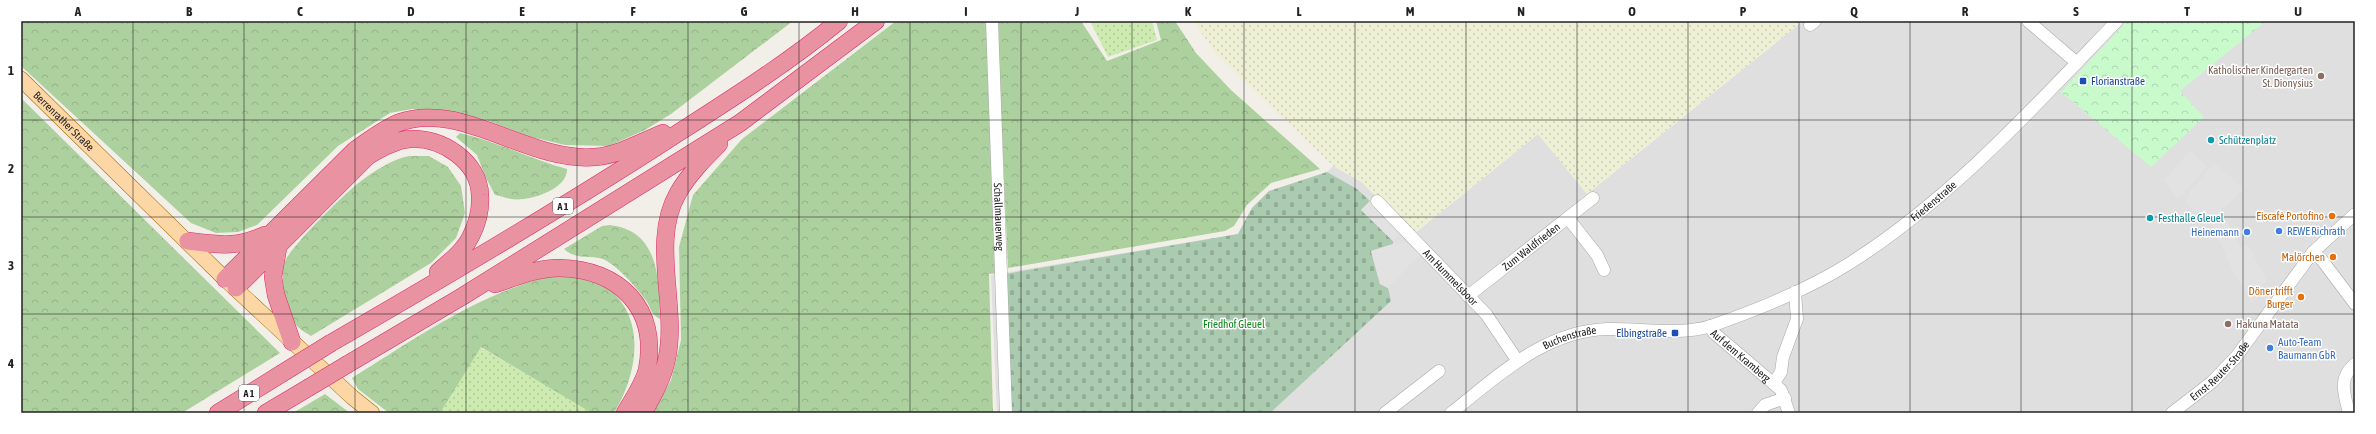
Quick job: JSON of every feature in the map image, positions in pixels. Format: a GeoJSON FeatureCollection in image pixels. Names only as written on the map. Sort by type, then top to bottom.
{"type":"FeatureCollection","features":[{"type":"Feature","properties":{"kind":"highway","name":"A 1"},"geometry":{"type":"LineString","coordinates":[[218,413],[331,343],[549,216],[713,110],[839,21]]}},
{"type":"Feature","properties":{"kind":"highway","name":"A 1"},"geometry":{"type":"LineString","coordinates":[[266,413],[463,296],[740,122],[876,21]]}},
{"type":"Feature","properties":{"kind":"highway"},"geometry":{"type":"LineString","coordinates":[[231,284],[273,232],[355,150],[379,132],[400,122],[427,117],[463,123],[544,152],[570,157],[595,157],[620,152],[713,110]]}},
{"type":"Feature","properties":{"kind":"highway"},"geometry":{"type":"LineString","coordinates":[[643,413],[656,390],[667,357],[669,322],[665,254],[668,224],[677,194],[697,165],[740,122]]}},
{"type":"Feature","properties":{"kind":"highway"},"geometry":{"type":"LineString","coordinates":[[231,284],[278,248],[368,156],[388,145],[410,139],[427,140],[446,146],[465,161],[475,176],[481,194],[479,215],[470,238],[456,255],[411,297]]}},
{"type":"Feature","properties":{"kind":"highway"},"geometry":{"type":"LineString","coordinates":[[188,241],[231,245],[246,244],[273,232]]}},
{"type":"Feature","properties":{"kind":"highway"},"geometry":{"type":"LineString","coordinates":[[278,248],[273,277],[276,295],[292,342]]}},
{"type":"Feature","properties":{"kind":"highway"},"geometry":{"type":"LineString","coordinates":[[463,296],[527,272],[558,268],[587,270],[610,280],[625,290],[640,307],[648,326],[649,349],[646,370],[639,391],[625,413]]}},
{"type":"Feature","properties":{"kind":"main road","name":"Berrenrather Straße"},"geometry":{"type":"LineString","coordinates":[[21,79],[231,284],[352,397],[372,413]]}},
{"type":"Feature","properties":{"kind":"street","name":"Schallmauerweg"},"geometry":{"type":"LineString","coordinates":[[992,21],[1006,413]]}},
{"type":"Feature","properties":{"kind":"street"},"geometry":{"type":"LineString","coordinates":[[2028,21],[2077,63]]}},
{"type":"Feature","properties":{"kind":"street","name":"Friedenstraße"},"geometry":{"type":"LineString","coordinates":[[1710,326],[1795,292],[1850,263],[1898,229],[1994,147],[2117,21]]}},
{"type":"Feature","properties":{"kind":"street","name":"Zum Waldfrieden"},"geometry":{"type":"LineString","coordinates":[[1468,296],[1593,198]]}},
{"type":"Feature","properties":{"kind":"street","name":"Am Hummelsboor"},"geometry":{"type":"LineString","coordinates":[[1377,201],[1493,322],[1517,360]]}},
{"type":"Feature","properties":{"kind":"street","name":"Ernst-Reuter-Straße"},"geometry":{"type":"LineString","coordinates":[[2172,413],[2212,382],[2236,357],[2313,252],[2355,214]]}},
{"type":"Feature","properties":{"kind":"street"},"geometry":{"type":"LineString","coordinates":[[1568,218],[1597,255],[1604,270]]}},
{"type":"Feature","properties":{"kind":"street"},"geometry":{"type":"LineString","coordinates":[[2313,252],[2322,260],[2355,304]]}},
{"type":"Feature","properties":{"kind":"street","name":"Auf dem Kramberg"},"geometry":{"type":"LineString","coordinates":[[1774,383],[1781,372],[1783,357],[1797,319],[1795,292]]}},
{"type":"Feature","properties":{"kind":"street","name":"Auf dem Kramberg"},"geometry":{"type":"LineString","coordinates":[[1710,326],[1714,333],[1774,383],[1785,398],[1789,413]]}},
{"type":"Feature","properties":{"kind":"street","name":"Buchenstraße"},"geometry":{"type":"LineString","coordinates":[[1451,413],[1517,360],[1552,342],[1605,329],[1676,330],[1710,326]]}},
{"type":"Feature","properties":{"kind":"street"},"geometry":{"type":"LineString","coordinates":[[2349,413],[2344,390],[2345,375],[2355,364]]}},
{"type":"Feature","properties":{"kind":"street"},"geometry":{"type":"LineString","coordinates":[[1385,413],[1439,371]]}},
{"type":"Feature","properties":{"kind":"street"},"geometry":{"type":"LineString","coordinates":[[1758,413],[1765,405],[1785,398]]}},
{"type":"Feature","properties":{"kind":"shaded area"},"geometry":{"type":"Polygon","coordinates":[[[1803,21],[2355,21],[2355,413],[997,413],[991,275],[1238,234],[1252,208],[1269,191],[1327,172],[1333,166],[1363,183],[1415,233],[1538,134],[1587,194],[1803,21]]]}},
{"type":"Feature","properties":{"kind":"shaded area"},"geometry":{"type":"Polygon","coordinates":[[[2190,151],[2207,167],[2178,199],[2164,180],[2190,151]]]}},
{"type":"Feature","properties":{"kind":"shaded area"},"geometry":{"type":"Polygon","coordinates":[[[2215,163],[2244,189],[2221,210],[2241,248],[2248,245],[2267,281],[2261,285],[2257,299],[2251,302],[2232,269],[2214,228],[2184,202],[2189,197],[2189,192],[2215,163]]]}},
{"type":"Feature","properties":{"kind":"shaded area"},"geometry":{"type":"Polygon","coordinates":[[[1370,201],[1401,231],[1393,241],[1361,210],[1370,201]]]}},
{"type":"Feature","properties":{"kind":"shaded area"},"geometry":{"type":"Polygon","coordinates":[[[1405,243],[1420,254],[1388,288],[1380,284],[1371,251],[1393,244],[1405,243]]]}},
{"type":"Feature","properties":{"kind":"green space"},"geometry":{"type":"Polygon","coordinates":[[[21,21],[793,21],[671,114],[645,130],[609,146],[565,145],[531,137],[486,120],[452,112],[412,109],[390,113],[338,146],[257,225],[238,232],[216,233],[191,223],[21,66],[21,21]]]}},
{"type":"Feature","properties":{"kind":"green space"},"geometry":{"type":"Polygon","coordinates":[[[896,21],[986,21],[1000,273],[989,274],[993,413],[653,413],[671,380],[681,340],[679,247],[693,195],[742,139],[896,21]]]}},
{"type":"Feature","properties":{"kind":"green space"},"geometry":{"type":"Polygon","coordinates":[[[997,21],[1081,21],[1107,61],[1161,40],[1156,21],[1175,21],[1196,53],[1231,90],[1320,169],[1271,183],[1247,205],[1234,226],[1225,231],[1008,268],[997,21]]]}},
{"type":"Feature","properties":{"kind":"green space"},"geometry":{"type":"Polygon","coordinates":[[[1090,21],[1152,21],[1157,40],[1108,57],[1090,21]]]}},
{"type":"Feature","properties":{"kind":"green space"},"geometry":{"type":"Polygon","coordinates":[[[1193,21],[1803,21],[1587,194],[1538,134],[1415,233],[1360,181],[1333,166],[1216,54],[1193,21]]]}},
{"type":"Feature","properties":{"kind":"green space"},"geometry":{"type":"Polygon","coordinates":[[[2127,21],[2266,21],[2180,91],[2204,117],[2151,167],[2061,92],[2127,21]]]}},
{"type":"Feature","properties":{"kind":"green space"},"geometry":{"type":"Polygon","coordinates":[[[21,98],[280,353],[182,413],[21,413],[21,98]]]}},
{"type":"Feature","properties":{"kind":"green space"},"geometry":{"type":"Polygon","coordinates":[[[460,133],[473,136],[567,169],[566,176],[554,189],[527,199],[511,199],[495,195],[485,176],[477,155],[456,137],[460,133]]]}},
{"type":"Feature","properties":{"kind":"green space"},"geometry":{"type":"Polygon","coordinates":[[[409,156],[429,156],[448,167],[461,186],[465,213],[456,238],[431,263],[311,336],[298,327],[291,315],[283,285],[283,267],[285,261],[309,231],[353,187],[384,166],[409,156]]]}},
{"type":"Feature","properties":{"kind":"green space","name":"Friedhof Gleuel"},"geometry":{"type":"Polygon","coordinates":[[[1327,172],[1357,189],[1370,201],[1361,210],[1393,241],[1393,244],[1371,251],[1380,284],[1388,288],[1391,301],[1270,413],[1011,413],[1005,274],[1238,234],[1252,208],[1269,191],[1327,172]]]}},
{"type":"Feature","properties":{"kind":"green space"},"geometry":{"type":"Polygon","coordinates":[[[610,225],[626,229],[639,237],[648,247],[657,274],[660,319],[652,312],[646,301],[632,283],[607,261],[575,255],[564,249],[602,226],[610,225]]]}},
{"type":"Feature","properties":{"kind":"green space"},"geometry":{"type":"Polygon","coordinates":[[[550,276],[576,276],[595,280],[601,283],[616,296],[626,310],[632,327],[634,344],[633,362],[623,397],[614,413],[592,413],[481,347],[440,413],[389,413],[358,389],[352,378],[424,333],[497,294],[550,276]]]}},
{"type":"Feature","properties":{"kind":"green space"},"geometry":{"type":"Polygon","coordinates":[[[480,347],[593,412],[440,413],[480,347]]]}},
{"type":"Feature","properties":{"kind":"green space"},"geometry":{"type":"Polygon","coordinates":[[[325,394],[350,413],[293,413],[325,394]]]}},
{"type":"Feature","properties":{"kind":"place","name":"Katholischer Kindergarten St. Dionysius"},"geometry":{"type":"Point","coordinates":[2321,76]}},
{"type":"Feature","properties":{"kind":"place","name":"Florianstraße"},"geometry":{"type":"Point","coordinates":[2083,81]}},
{"type":"Feature","properties":{"kind":"place","name":"Schützenplatz"},"geometry":{"type":"Point","coordinates":[2211,140]}},
{"type":"Feature","properties":{"kind":"place","name":"Eiscafè Portofino"},"geometry":{"type":"Point","coordinates":[2332,216]}},
{"type":"Feature","properties":{"kind":"place","name":"Festhalle Gleuel"},"geometry":{"type":"Point","coordinates":[2150,218]}},
{"type":"Feature","properties":{"kind":"place","name":"REWE Richrath"},"geometry":{"type":"Point","coordinates":[2279,231]}},
{"type":"Feature","properties":{"kind":"place","name":"Heinemann"},"geometry":{"type":"Point","coordinates":[2247,232]}},
{"type":"Feature","properties":{"kind":"place","name":"Malörchen"},"geometry":{"type":"Point","coordinates":[2333,257]}},
{"type":"Feature","properties":{"kind":"place","name":"Döner trifft Burger"},"geometry":{"type":"Point","coordinates":[2301,297]}},
{"type":"Feature","properties":{"kind":"place","name":"Hakuna Matata"},"geometry":{"type":"Point","coordinates":[2228,324]}},
{"type":"Feature","properties":{"kind":"place","name":"Elbingstraße"},"geometry":{"type":"Point","coordinates":[1675,333]}},
{"type":"Feature","properties":{"kind":"place","name":"Auto-Team Baumann GbR"},"geometry":{"type":"Point","coordinates":[2270,348]}}]}
